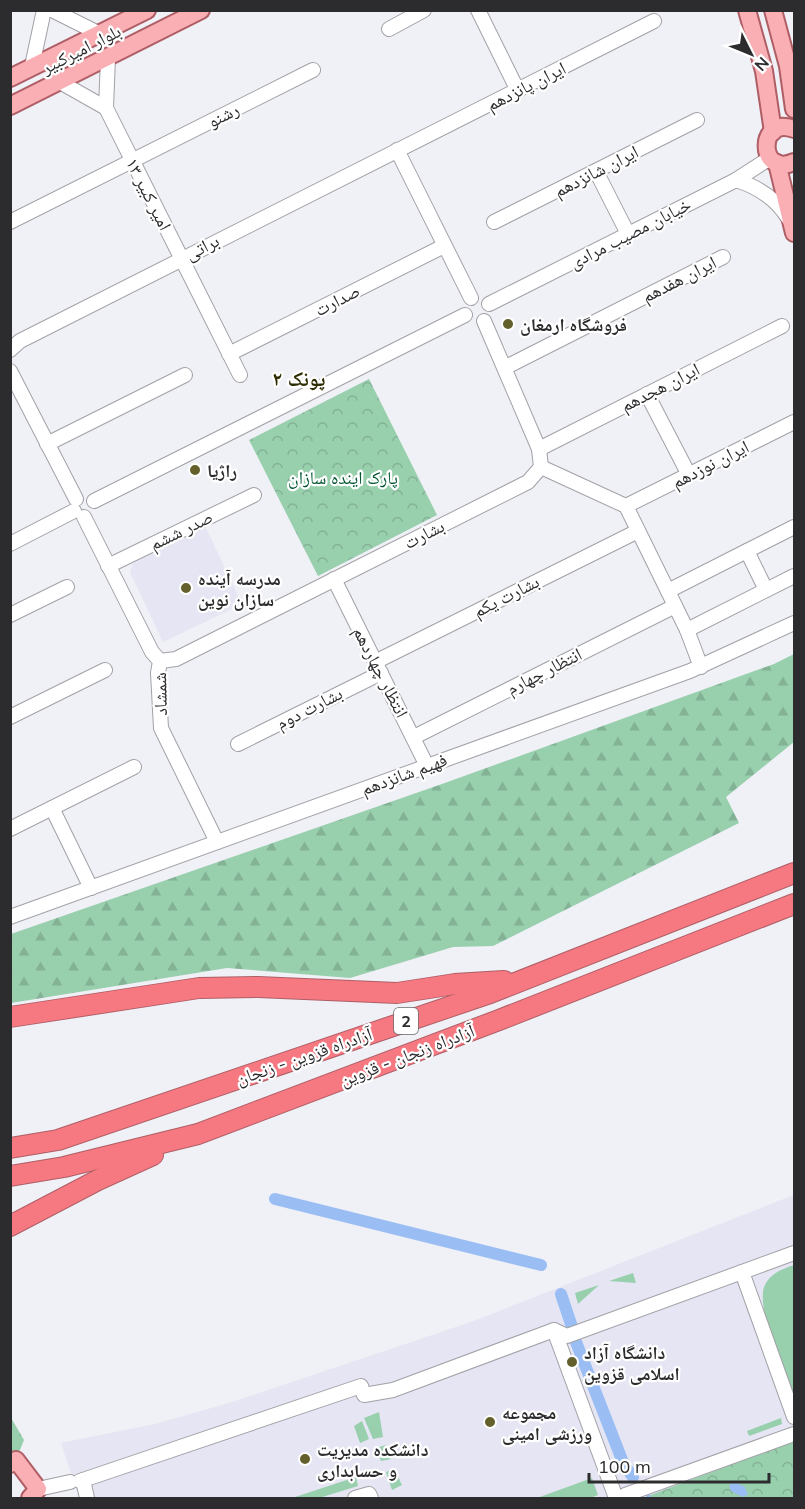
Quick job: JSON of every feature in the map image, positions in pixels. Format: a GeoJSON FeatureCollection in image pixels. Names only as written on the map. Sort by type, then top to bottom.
{"type":"FeatureCollection","features":[{"type":"Feature","properties":{"kind":"highway","name":"آزادراه قزوین - زنجان"},"geometry":{"type":"LineString","coordinates":[[10,1148],[58,1140],[522,980],[795,873]]}},
{"type":"Feature","properties":{"kind":"highway","name":"آزادراه زنجان - قزوین"},"geometry":{"type":"LineString","coordinates":[[10,1176],[64,1167],[198,1134],[510,1016],[795,904]]}},
{"type":"Feature","properties":{"kind":"highway"},"geometry":{"type":"LineString","coordinates":[[10,1017],[199,988],[258,987],[397,993],[455,984],[522,980]]}},
{"type":"Feature","properties":{"kind":"highway"},"geometry":{"type":"LineString","coordinates":[[10,1226],[98,1180],[198,1134]]}},
{"type":"Feature","properties":{"kind":"main road","name":"بلوار امیرکبیر"},"geometry":{"type":"LineString","coordinates":[[10,78],[147,10]]}},
{"type":"Feature","properties":{"kind":"main road","name":"بلوار امیرکبیر"},"geometry":{"type":"LineString","coordinates":[[10,106],[201,10]]}},
{"type":"Feature","properties":{"kind":"main road"},"geometry":{"type":"LineString","coordinates":[[747,10],[764,71],[772,132],[766,147],[774,160],[794,229]]}},
{"type":"Feature","properties":{"kind":"main road"},"geometry":{"type":"LineString","coordinates":[[773,10],[788,66],[795,109]]}},
{"type":"Feature","properties":{"kind":"main road"},"geometry":{"type":"LineString","coordinates":[[772,132],[781,127],[795,129]]}},
{"type":"Feature","properties":{"kind":"main road"},"geometry":{"type":"LineString","coordinates":[[774,160],[787,165],[795,162]]}},
{"type":"Feature","properties":{"kind":"main road"},"geometry":{"type":"LineString","coordinates":[[13,1462],[34,1494]]}},
{"type":"Feature","properties":{"kind":"street"},"geometry":{"type":"LineString","coordinates":[[32,66],[44,10]]}},
{"type":"Feature","properties":{"kind":"street"},"geometry":{"type":"LineString","coordinates":[[52,10],[100,34]]}},
{"type":"Feature","properties":{"kind":"street"},"geometry":{"type":"LineString","coordinates":[[389,28],[424,10]]}},
{"type":"Feature","properties":{"kind":"street"},"geometry":{"type":"LineString","coordinates":[[478,10],[518,91]]}},
{"type":"Feature","properties":{"kind":"street","name":"ایران پانزدهم"},"geometry":{"type":"LineString","coordinates":[[397,150],[654,21]]}},
{"type":"Feature","properties":{"kind":"street"},"geometry":{"type":"LineString","coordinates":[[60,82],[106,108],[108,58]]}},
{"type":"Feature","properties":{"kind":"street"},"geometry":{"type":"LineString","coordinates":[[788,66],[795,82]]}},
{"type":"Feature","properties":{"kind":"street","name":"رشنو"},"geometry":{"type":"LineString","coordinates":[[10,222],[313,70]]}},
{"type":"Feature","properties":{"kind":"street","name":"امیر کبیر ۱۳"},"geometry":{"type":"LineString","coordinates":[[106,108],[240,375]]}},
{"type":"Feature","properties":{"kind":"street","name":"ایران شانزدهم"},"geometry":{"type":"LineString","coordinates":[[494,222],[697,120]]}},
{"type":"Feature","properties":{"kind":"street"},"geometry":{"type":"LineString","coordinates":[[397,150],[471,298]]}},
{"type":"Feature","properties":{"kind":"street","name":"براتی"},"geometry":{"type":"LineString","coordinates":[[10,350],[20,340],[397,150]]}},
{"type":"Feature","properties":{"kind":"street","name":"خیابان مصیب مرادی"},"geometry":{"type":"LineString","coordinates":[[489,304],[774,160]]}},
{"type":"Feature","properties":{"kind":"street"},"geometry":{"type":"LineString","coordinates":[[596,171],[628,234]]}},
{"type":"Feature","properties":{"kind":"street"},"geometry":{"type":"LineString","coordinates":[[736,180],[754,186],[770,196],[794,229]]}},
{"type":"Feature","properties":{"kind":"street","name":"صدارت"},"geometry":{"type":"LineString","coordinates":[[229,354],[444,246]]}},
{"type":"Feature","properties":{"kind":"street","name":"ایران هفدهم"},"geometry":{"type":"LineString","coordinates":[[506,366],[723,257]]}},
{"type":"Feature","properties":{"kind":"street"},"geometry":{"type":"LineString","coordinates":[[481,297],[489,304],[488,316],[484,321],[473,322],[465,315],[464,306],[471,298],[481,297]]}},
{"type":"Feature","properties":{"kind":"street"},"geometry":{"type":"LineString","coordinates":[[10,544],[78,509],[84,495],[94,501],[465,315]]}},
{"type":"Feature","properties":{"kind":"street"},"geometry":{"type":"LineString","coordinates":[[484,321],[506,366],[539,449],[541,467],[626,507],[687,630],[701,667]]}},
{"type":"Feature","properties":{"kind":"street","name":"ایران هجدهم"},"geometry":{"type":"LineString","coordinates":[[539,449],[782,326]]}},
{"type":"Feature","properties":{"kind":"street","name":"شمشاد"},"geometry":{"type":"LineString","coordinates":[[10,371],[78,509],[152,652],[160,661],[158,673],[161,728],[217,842]]}},
{"type":"Feature","properties":{"kind":"street"},"geometry":{"type":"LineString","coordinates":[[47,444],[185,375]]}},
{"type":"Feature","properties":{"kind":"street"},"geometry":{"type":"LineString","coordinates":[[647,394],[688,475]]}},
{"type":"Feature","properties":{"kind":"street","name":"ایران نوزدهم"},"geometry":{"type":"LineString","coordinates":[[626,507],[795,422]]}},
{"type":"Feature","properties":{"kind":"street","name":"بشارت"},"geometry":{"type":"LineString","coordinates":[[160,661],[176,659],[528,482],[541,467]]}},
{"type":"Feature","properties":{"kind":"street","name":"صدر ششم"},"geometry":{"type":"LineString","coordinates":[[108,566],[254,495]]}},
{"type":"Feature","properties":{"kind":"street"},"geometry":{"type":"LineString","coordinates":[[668,591],[795,527]]}},
{"type":"Feature","properties":{"kind":"street","name":"بشارت یکم"},"geometry":{"type":"LineString","coordinates":[[378,667],[638,531]]}},
{"type":"Feature","properties":{"kind":"street"},"geometry":{"type":"LineString","coordinates":[[747,551],[766,590]]}},
{"type":"Feature","properties":{"kind":"street"},"geometry":{"type":"LineString","coordinates":[[687,630],[795,576]]}},
{"type":"Feature","properties":{"kind":"street","name":"انتظار چهاردهم"},"geometry":{"type":"LineString","coordinates":[[334,579],[427,766]]}},
{"type":"Feature","properties":{"kind":"street"},"geometry":{"type":"LineString","coordinates":[[10,615],[67,586]]}},
{"type":"Feature","properties":{"kind":"street","name":"انتظار چهارم"},"geometry":{"type":"LineString","coordinates":[[414,736],[675,606]]}},
{"type":"Feature","properties":{"kind":"street","name":"فهیم شانزدهم"},"geometry":{"type":"LineString","coordinates":[[10,917],[701,667],[795,623]]}},
{"type":"Feature","properties":{"kind":"street","name":"بشارت دوم"},"geometry":{"type":"LineString","coordinates":[[238,744],[378,667]]}},
{"type":"Feature","properties":{"kind":"street"},"geometry":{"type":"LineString","coordinates":[[10,717],[105,670]]}},
{"type":"Feature","properties":{"kind":"street"},"geometry":{"type":"LineString","coordinates":[[10,829],[134,767]]}},
{"type":"Feature","properties":{"kind":"street"},"geometry":{"type":"LineString","coordinates":[[52,808],[91,888]]}},
{"type":"Feature","properties":{"kind":"street"},"geometry":{"type":"LineString","coordinates":[[34,1494],[361,1386],[364,1395],[393,1390],[554,1330],[567,1336],[795,1253]]}},
{"type":"Feature","properties":{"kind":"street"},"geometry":{"type":"LineString","coordinates":[[742,1272],[795,1417]]}},
{"type":"Feature","properties":{"kind":"street"},"geometry":{"type":"LineString","coordinates":[[554,1330],[621,1498],[795,1434]]}},
{"type":"Feature","properties":{"kind":"street"},"geometry":{"type":"LineString","coordinates":[[78,1481],[87,1498]]}},
{"type":"Feature","properties":{"kind":"street"},"geometry":{"type":"LineString","coordinates":[[355,1498],[369,1494],[371,1498]]}},
{"type":"Feature","properties":{"kind":"shaded area","name":"مدرسه آینده سازان نوین"},"geometry":{"type":"Polygon","coordinates":[[[206,528],[242,604],[163,642],[130,572],[133,563],[206,528]]]}},
{"type":"Feature","properties":{"kind":"shaded area","name":"دانشگاه آزاد اسلامی قزوین"},"geometry":{"type":"Polygon","coordinates":[[[794,1195],[794,1498],[79,1498],[61,1443],[155,1424],[229,1403],[471,1322],[794,1195]]]}},
{"type":"Feature","properties":{"kind":"green space","name":"پارک اینده سازان"},"geometry":{"type":"Polygon","coordinates":[[[369,379],[437,515],[318,576],[249,440],[369,379]]]}},
{"type":"Feature","properties":{"kind":"green space"},"geometry":{"type":"Polygon","coordinates":[[[794,654],[794,742],[726,797],[739,823],[493,946],[453,947],[350,978],[227,968],[11,1003],[11,934],[442,784],[774,664],[794,654]]]}},
{"type":"Feature","properties":{"kind":"green space"},"geometry":{"type":"Polygon","coordinates":[[[794,1265],[794,1396],[767,1323],[763,1295],[770,1277],[794,1265]]]}},
{"type":"Feature","properties":{"kind":"green space"},"geometry":{"type":"Polygon","coordinates":[[[633,1273],[636,1283],[609,1281],[633,1273]]]}},
{"type":"Feature","properties":{"kind":"green space"},"geometry":{"type":"Polygon","coordinates":[[[599,1285],[578,1304],[575,1293],[599,1285]]]}},
{"type":"Feature","properties":{"kind":"green space"},"geometry":{"type":"Polygon","coordinates":[[[379,1412],[383,1437],[373,1439],[364,1418],[379,1412]]]}},
{"type":"Feature","properties":{"kind":"green space"},"geometry":{"type":"Polygon","coordinates":[[[10,1416],[24,1440],[16,1460],[10,1464],[10,1416]]]}},
{"type":"Feature","properties":{"kind":"green space"},"geometry":{"type":"Polygon","coordinates":[[[781,1418],[782,1424],[749,1436],[747,1431],[781,1418]]]}},
{"type":"Feature","properties":{"kind":"green space"},"geometry":{"type":"Polygon","coordinates":[[[362,1421],[369,1439],[360,1443],[354,1426],[362,1421]]]}},
{"type":"Feature","properties":{"kind":"green space"},"geometry":{"type":"Polygon","coordinates":[[[794,1441],[794,1498],[643,1498],[648,1496],[794,1441]]]}},
{"type":"Feature","properties":{"kind":"green space"},"geometry":{"type":"Polygon","coordinates":[[[386,1445],[391,1459],[381,1461],[376,1448],[386,1445]]]}},
{"type":"Feature","properties":{"kind":"green space"},"geometry":{"type":"Polygon","coordinates":[[[394,1469],[402,1485],[392,1490],[386,1472],[394,1469]]]}},
{"type":"Feature","properties":{"kind":"green space"},"geometry":{"type":"Polygon","coordinates":[[[356,1477],[358,1486],[319,1498],[292,1498],[356,1477]]]}},
{"type":"Feature","properties":{"kind":"green space"},"geometry":{"type":"Polygon","coordinates":[[[592,1478],[598,1495],[590,1498],[537,1498],[592,1478]]]}},
{"type":"Feature","properties":{"kind":"water"},"geometry":{"type":"Polygon","coordinates":[[[735,1483],[744,1486],[748,1494],[743,1497],[731,1491],[729,1485],[735,1483]]]}},
{"type":"Feature","properties":{"kind":"waterway"},"geometry":{"type":"LineString","coordinates":[[275,1199],[541,1265]]}},
{"type":"Feature","properties":{"kind":"waterway"},"geometry":{"type":"LineString","coordinates":[[561,1294],[572,1327]]}},
{"type":"Feature","properties":{"kind":"waterway"},"geometry":{"type":"LineString","coordinates":[[576,1342],[624,1465],[633,1477]]}},
{"type":"Feature","properties":{"kind":"place","name":"فروشگاه ارمغان"},"geometry":{"type":"Point","coordinates":[508,324]}},
{"type":"Feature","properties":{"kind":"place","name":"راژیا"},"geometry":{"type":"Point","coordinates":[195,470]}},
{"type":"Feature","properties":{"kind":"place","name":"مدرسه آینده سازان نوین"},"geometry":{"type":"Point","coordinates":[186,588]}},
{"type":"Feature","properties":{"kind":"place","name":"دانشگاه آزاد اسلامی قزوین"},"geometry":{"type":"Point","coordinates":[572,1362]}},
{"type":"Feature","properties":{"kind":"place","name":"مجموعه ورزشی امینی"},"geometry":{"type":"Point","coordinates":[490,1422]}},
{"type":"Feature","properties":{"kind":"place","name":"دانشکده مدیریت و حسابداری"},"geometry":{"type":"Point","coordinates":[305,1459]}},
{"type":"Feature","properties":{"kind":"district","name":"پونک ۲"},"geometry":{"type":"Point","coordinates":[299,378]}}]}
